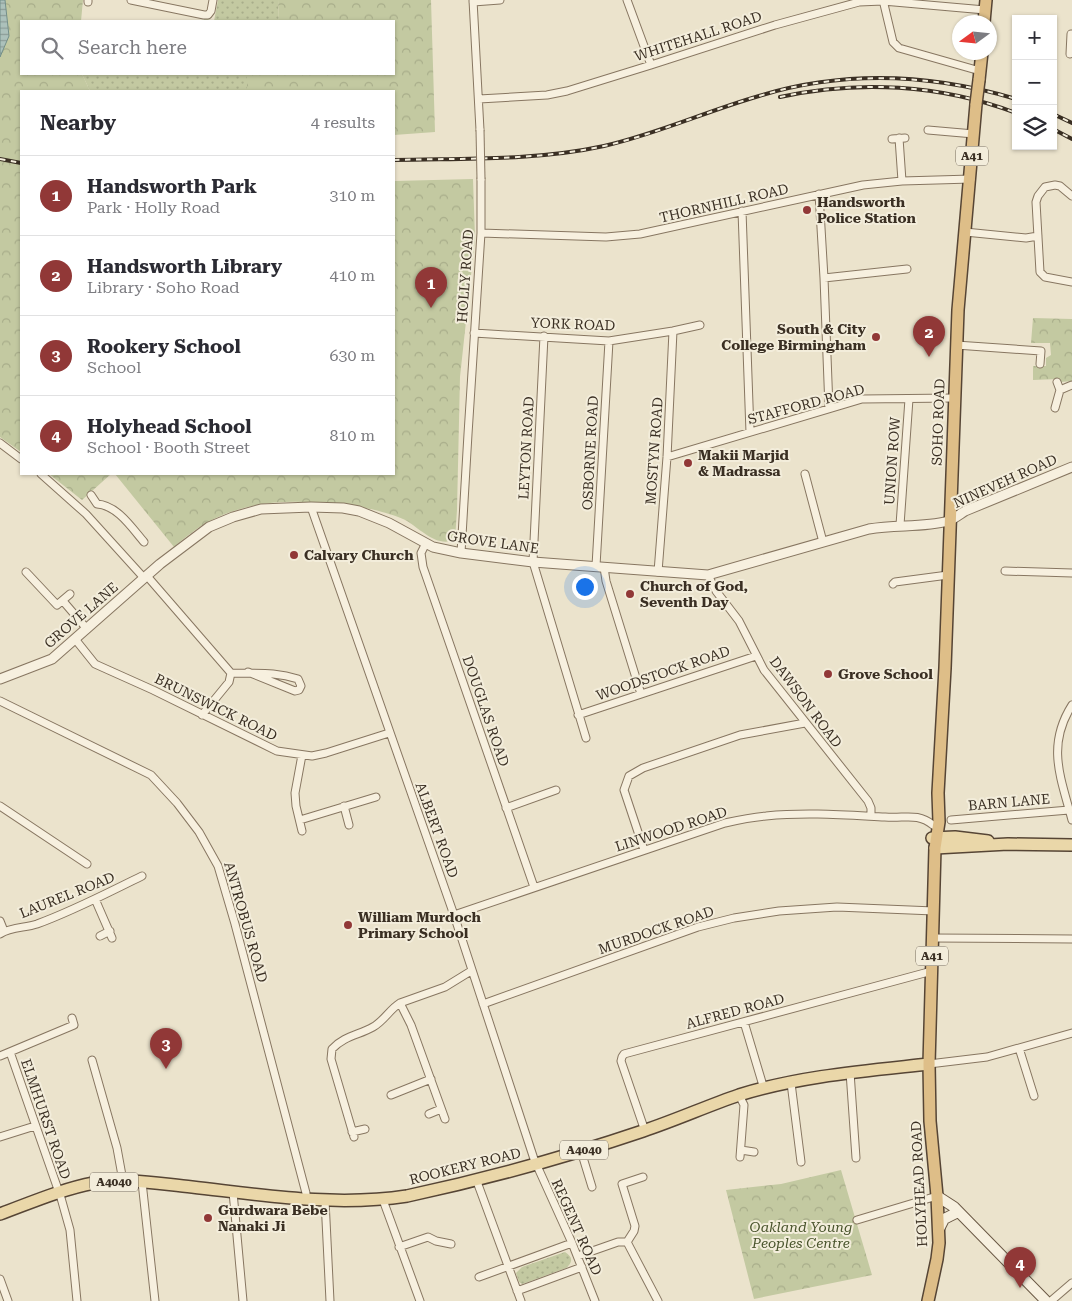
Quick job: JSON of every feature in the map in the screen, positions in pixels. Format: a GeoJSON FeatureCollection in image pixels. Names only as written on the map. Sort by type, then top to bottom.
{"type":"FeatureCollection","features":[{"type":"Feature","properties":{"kind":"highway","name":"SOHO ROAD"},"geometry":{"type":"LineString","coordinates":[[929,1064],[935,841],[945,668],[956,344],[981,60]]}},
{"type":"Feature","properties":{"kind":"highway","name":"SOHO ROAD"},"geometry":{"type":"LineString","coordinates":[[935,841],[932,825],[938,793]]}},
{"type":"Feature","properties":{"kind":"highway","name":"HOLYHEAD ROAD"},"geometry":{"type":"LineString","coordinates":[[928,1301],[937,1260],[939,1229],[930,1120],[929,1064]]}},
{"type":"Feature","properties":{"kind":"main road"},"geometry":{"type":"LineString","coordinates":[[935,841],[1072,844]]}},
{"type":"Feature","properties":{"kind":"main road","name":"ROOKERY ROAD"},"geometry":{"type":"LineString","coordinates":[[0,1214],[94,1183],[123,1181],[345,1202],[383,1200],[424,1192],[581,1151],[644,1131],[739,1095],[850,1072],[929,1064]]}},
{"type":"Feature","properties":{"kind":"main road"},"geometry":{"type":"LineString","coordinates":[[937,1196],[958,1212],[1046,1301]]}},
{"type":"Feature","properties":{"kind":"main road"},"geometry":{"type":"LineString","coordinates":[[939,1229],[944,1218],[958,1212]]}},
{"type":"Feature","properties":{"kind":"street"},"geometry":{"type":"LineString","coordinates":[[131,0],[146,1],[208,15],[211,11],[213,0]]}},
{"type":"Feature","properties":{"kind":"street"},"geometry":{"type":"LineString","coordinates":[[473,1],[500,0]]}},
{"type":"Feature","properties":{"kind":"street"},"geometry":{"type":"LineString","coordinates":[[627,0],[651,65]]}},
{"type":"Feature","properties":{"kind":"street","name":"HOLLY ROAD"},"geometry":{"type":"LineString","coordinates":[[461,553],[482,233],[479,99],[473,1]]}},
{"type":"Feature","properties":{"kind":"street"},"geometry":{"type":"LineString","coordinates":[[883,1],[893,42],[899,48],[980,75]]}},
{"type":"Feature","properties":{"kind":"street","name":"WHITEHALL ROAD"},"geometry":{"type":"LineString","coordinates":[[479,99],[547,95],[566,91],[775,25],[859,2],[883,1],[986,5]]}},
{"type":"Feature","properties":{"kind":"street"},"geometry":{"type":"LineString","coordinates":[[1070,34],[1070,54]]}},
{"type":"Feature","properties":{"kind":"street"},"geometry":{"type":"LineString","coordinates":[[928,130],[974,134]]}},
{"type":"Feature","properties":{"kind":"street"},"geometry":{"type":"LineString","coordinates":[[899,138],[902,181]]}},
{"type":"Feature","properties":{"kind":"street","name":"THORNHILL ROAD"},"geometry":{"type":"LineString","coordinates":[[482,233],[606,237],[640,234],[863,184],[971,179]]}},
{"type":"Feature","properties":{"kind":"street"},"geometry":{"type":"LineString","coordinates":[[1072,196],[1060,186],[1055,185],[1045,187],[1036,202],[1039,269],[1042,276],[1072,282]]}},
{"type":"Feature","properties":{"kind":"street"},"geometry":{"type":"LineString","coordinates":[[819,194],[829,408]]}},
{"type":"Feature","properties":{"kind":"street"},"geometry":{"type":"LineString","coordinates":[[742,211],[750,432]]}},
{"type":"Feature","properties":{"kind":"street"},"geometry":{"type":"LineString","coordinates":[[965,232],[1026,238],[1038,236]]}},
{"type":"Feature","properties":{"kind":"street"},"geometry":{"type":"LineString","coordinates":[[824,278],[907,270]]}},
{"type":"Feature","properties":{"kind":"street","name":"YORK ROAD"},"geometry":{"type":"LineString","coordinates":[[474,333],[609,341],[700,325]]}},
{"type":"Feature","properties":{"kind":"street","name":"MOSTYN ROAD"},"geometry":{"type":"LineString","coordinates":[[658,572],[667,457],[673,331]]}},
{"type":"Feature","properties":{"kind":"street","name":"LEYTON ROAD"},"geometry":{"type":"LineString","coordinates":[[544,336],[533,562],[586,738]]}},
{"type":"Feature","properties":{"kind":"street","name":"OSBORNE ROAD"},"geometry":{"type":"LineString","coordinates":[[609,341],[600,566],[641,694]]}},
{"type":"Feature","properties":{"kind":"street"},"geometry":{"type":"LineString","coordinates":[[956,344],[1041,351],[1040,364]]}},
{"type":"Feature","properties":{"kind":"street"},"geometry":{"type":"LineString","coordinates":[[1055,408],[1060,390],[1058,382]]}},
{"type":"Feature","properties":{"kind":"street"},"geometry":{"type":"LineString","coordinates":[[1060,390],[1072,386]]}},
{"type":"Feature","properties":{"kind":"street","name":"STAFFORD ROAD"},"geometry":{"type":"LineString","coordinates":[[667,457],[862,399],[954,398]]}},
{"type":"Feature","properties":{"kind":"street","name":"UNION ROW"},"geometry":{"type":"LineString","coordinates":[[900,525],[910,399]]}},
{"type":"Feature","properties":{"kind":"street"},"geometry":{"type":"LineString","coordinates":[[0,443],[20,458]]}},
{"type":"Feature","properties":{"kind":"street","name":"NINEVEH ROAD"},"geometry":{"type":"LineString","coordinates":[[950,520],[965,511],[1072,466]]}},
{"type":"Feature","properties":{"kind":"street"},"geometry":{"type":"LineString","coordinates":[[805,474],[823,542]]}},
{"type":"Feature","properties":{"kind":"street"},"geometry":{"type":"LineString","coordinates":[[42,475],[86,514],[146,577],[231,673]]}},
{"type":"Feature","properties":{"kind":"street"},"geometry":{"type":"LineString","coordinates":[[91,495],[97,504]]}},
{"type":"Feature","properties":{"kind":"street"},"geometry":{"type":"LineString","coordinates":[[86,514],[97,504],[104,504],[120,514],[144,542]]}},
{"type":"Feature","properties":{"kind":"street","name":"ALBERT ROAD"},"geometry":{"type":"LineString","coordinates":[[311,507],[454,915],[536,1163]]}},
{"type":"Feature","properties":{"kind":"street","name":"GROVE LANE"},"geometry":{"type":"LineString","coordinates":[[0,679],[52,659],[196,536],[228,518],[270,508],[343,508],[359,511],[390,523],[426,543],[441,549],[461,553],[533,562],[708,575],[879,527],[950,520]]}},
{"type":"Feature","properties":{"kind":"street","name":"DOUGLAS ROAD"},"geometry":{"type":"LineString","coordinates":[[426,543],[421,553],[423,567],[534,888]]}},
{"type":"Feature","properties":{"kind":"street"},"geometry":{"type":"LineString","coordinates":[[1005,571],[1072,573]]}},
{"type":"Feature","properties":{"kind":"street"},"geometry":{"type":"LineString","coordinates":[[26,572],[57,605],[70,594]]}},
{"type":"Feature","properties":{"kind":"street","name":"DAWSON ROAD"},"geometry":{"type":"LineString","coordinates":[[708,575],[716,591],[738,621],[764,670],[868,801],[871,808],[871,816]]}},
{"type":"Feature","properties":{"kind":"street"},"geometry":{"type":"LineString","coordinates":[[893,584],[895,582],[948,575]]}},
{"type":"Feature","properties":{"kind":"street"},"geometry":{"type":"LineString","coordinates":[[63,601],[87,629]]}},
{"type":"Feature","properties":{"kind":"street","name":"BRUNSWICK ROAD"},"geometry":{"type":"LineString","coordinates":[[75,640],[95,664],[154,690],[202,716],[277,751],[302,756],[326,753],[389,732]]}},
{"type":"Feature","properties":{"kind":"street","name":"WOODSTOCK ROAD"},"geometry":{"type":"LineString","coordinates":[[578,715],[756,656]]}},
{"type":"Feature","properties":{"kind":"street"},"geometry":{"type":"LineString","coordinates":[[231,673],[248,672],[266,672],[298,679],[301,686],[299,690],[295,691],[248,672]]}},
{"type":"Feature","properties":{"kind":"street"},"geometry":{"type":"LineString","coordinates":[[202,716],[229,682],[231,673]]}},
{"type":"Feature","properties":{"kind":"street","name":"ANTROBUS ROAD"},"geometry":{"type":"LineString","coordinates":[[0,701],[151,775],[177,803],[199,832],[218,866],[304,1184],[306,1199]]}},
{"type":"Feature","properties":{"kind":"street"},"geometry":{"type":"LineString","coordinates":[[1072,705],[1061,724],[1057,746],[1059,769],[1072,820]]}},
{"type":"Feature","properties":{"kind":"street"},"geometry":{"type":"LineString","coordinates":[[644,850],[624,790],[629,776],[643,768],[740,735],[805,723]]}},
{"type":"Feature","properties":{"kind":"street"},"geometry":{"type":"LineString","coordinates":[[302,756],[295,793],[302,831]]}},
{"type":"Feature","properties":{"kind":"street"},"geometry":{"type":"LineString","coordinates":[[506,808],[556,790]]}},
{"type":"Feature","properties":{"kind":"street"},"geometry":{"type":"LineString","coordinates":[[300,820],[376,797]]}},
{"type":"Feature","properties":{"kind":"street"},"geometry":{"type":"LineString","coordinates":[[0,806],[87,864]]}},
{"type":"Feature","properties":{"kind":"street"},"geometry":{"type":"LineString","coordinates":[[344,806],[349,825]]}},
{"type":"Feature","properties":{"kind":"street","name":"BARN LANE"},"geometry":{"type":"LineString","coordinates":[[951,820],[1069,810]]}},
{"type":"Feature","properties":{"kind":"street","name":"LINWOOD ROAD"},"geometry":{"type":"LineString","coordinates":[[454,915],[725,823],[765,816],[808,814],[891,818],[920,817],[932,825]]}},
{"type":"Feature","properties":{"kind":"street","name":"LAUREL ROAD"},"geometry":{"type":"LineString","coordinates":[[2,933],[35,925],[142,876]]}},
{"type":"Feature","properties":{"kind":"street"},"geometry":{"type":"LineString","coordinates":[[95,899],[111,935],[100,936]]}},
{"type":"Feature","properties":{"kind":"street","name":"MURDOCK ROAD"},"geometry":{"type":"LineString","coordinates":[[483,1004],[698,927],[734,918],[779,911],[836,907],[934,911]]}},
{"type":"Feature","properties":{"kind":"street"},"geometry":{"type":"LineString","coordinates":[[0,921],[2,933]]}},
{"type":"Feature","properties":{"kind":"street"},"geometry":{"type":"LineString","coordinates":[[933,938],[1072,939]]}},
{"type":"Feature","properties":{"kind":"street"},"geometry":{"type":"LineString","coordinates":[[365,1129],[353,1135],[332,1059],[332,1049],[338,1042],[376,1026],[400,1003],[445,987],[471,971]]}},
{"type":"Feature","properties":{"kind":"street","name":"ALFRED ROAD"},"geometry":{"type":"LineString","coordinates":[[644,1131],[620,1061],[624,1054],[932,971]]}},
{"type":"Feature","properties":{"kind":"street"},"geometry":{"type":"LineString","coordinates":[[400,1003],[411,1025],[445,1118]]}},
{"type":"Feature","properties":{"kind":"street"},"geometry":{"type":"LineString","coordinates":[[0,1056],[74,1025],[72,1018]]}},
{"type":"Feature","properties":{"kind":"street"},"geometry":{"type":"LineString","coordinates":[[744,1022],[764,1089]]}},
{"type":"Feature","properties":{"kind":"street"},"geometry":{"type":"LineString","coordinates":[[929,1064],[987,1057],[1072,1033]]}},
{"type":"Feature","properties":{"kind":"street"},"geometry":{"type":"LineString","coordinates":[[1019,1048],[1034,1096]]}},
{"type":"Feature","properties":{"kind":"street","name":"ELMHURST ROAD"},"geometry":{"type":"LineString","coordinates":[[10,1052],[70,1230],[77,1301]]}},
{"type":"Feature","properties":{"kind":"street"},"geometry":{"type":"LineString","coordinates":[[92,1060],[117,1148],[123,1181]]}},
{"type":"Feature","properties":{"kind":"street"},"geometry":{"type":"LineString","coordinates":[[850,1072],[856,1158]]}},
{"type":"Feature","properties":{"kind":"street"},"geometry":{"type":"LineString","coordinates":[[391,1095],[431,1079]]}},
{"type":"Feature","properties":{"kind":"street"},"geometry":{"type":"LineString","coordinates":[[791,1083],[801,1162]]}},
{"type":"Feature","properties":{"kind":"street"},"geometry":{"type":"LineString","coordinates":[[739,1095],[744,1105],[741,1154],[754,1152]]}},
{"type":"Feature","properties":{"kind":"street"},"geometry":{"type":"LineString","coordinates":[[429,1114],[442,1109]]}},
{"type":"Feature","properties":{"kind":"street"},"geometry":{"type":"LineString","coordinates":[[0,1137],[35,1126]]}},
{"type":"Feature","properties":{"kind":"street"},"geometry":{"type":"LineString","coordinates":[[581,1151],[592,1187]]}},
{"type":"Feature","properties":{"kind":"street","name":"REGENT ROAD"},"geometry":{"type":"LineString","coordinates":[[536,1163],[578,1256],[595,1301]]}},
{"type":"Feature","properties":{"kind":"street"},"geometry":{"type":"LineString","coordinates":[[627,1242],[635,1226],[622,1184],[642,1177]]}},
{"type":"Feature","properties":{"kind":"street"},"geometry":{"type":"LineString","coordinates":[[476,1179],[521,1301]]}},
{"type":"Feature","properties":{"kind":"street"},"geometry":{"type":"LineString","coordinates":[[142,1182],[155,1301]]}},
{"type":"Feature","properties":{"kind":"street"},"geometry":{"type":"LineString","coordinates":[[232,1192],[243,1301]]}},
{"type":"Feature","properties":{"kind":"street"},"geometry":{"type":"LineString","coordinates":[[856,1220],[937,1196]]}},
{"type":"Feature","properties":{"kind":"street"},"geometry":{"type":"LineString","coordinates":[[325,1200],[330,1301]]}},
{"type":"Feature","properties":{"kind":"street"},"geometry":{"type":"LineString","coordinates":[[383,1200],[420,1301]]}},
{"type":"Feature","properties":{"kind":"street"},"geometry":{"type":"LineString","coordinates":[[399,1247],[428,1237],[436,1241],[452,1244]]}},
{"type":"Feature","properties":{"kind":"street"},"geometry":{"type":"LineString","coordinates":[[578,1256],[618,1242],[627,1242]]}},
{"type":"Feature","properties":{"kind":"street"},"geometry":{"type":"LineString","coordinates":[[627,1242],[658,1301]]}},
{"type":"Feature","properties":{"kind":"street"},"geometry":{"type":"LineString","coordinates":[[479,1277],[572,1243]]}},
{"type":"Feature","properties":{"kind":"street"},"geometry":{"type":"LineString","coordinates":[[517,1291],[582,1267]]}},
{"type":"Feature","properties":{"kind":"street"},"geometry":{"type":"LineString","coordinates":[[0,1279],[8,1301]]}},
{"type":"Feature","properties":{"kind":"street"},"geometry":{"type":"LineString","coordinates":[[1051,1301],[1072,1283]]}},
{"type":"Feature","properties":{"kind":"green space"},"geometry":{"type":"Polygon","coordinates":[[[0,0],[83,0],[81,20],[20,20],[20,75],[82,75],[90,90],[20,90],[20,451],[0,437],[0,0]]]}},
{"type":"Feature","properties":{"kind":"green space"},"geometry":{"type":"Polygon","coordinates":[[[218,0],[278,0],[279,20],[214,20],[218,0]]]}},
{"type":"Feature","properties":{"kind":"green space"},"geometry":{"type":"Polygon","coordinates":[[[278,0],[431,0],[435,132],[395,135],[395,90],[247,90],[247,75],[395,75],[395,20],[279,20],[278,0]]]}},
{"type":"Feature","properties":{"kind":"green space"},"geometry":{"type":"Polygon","coordinates":[[[82,75],[247,75],[247,90],[90,90],[82,75]]]}},
{"type":"Feature","properties":{"kind":"green space"},"geometry":{"type":"Polygon","coordinates":[[[473,179],[475,238],[460,377],[455,539],[443,542],[436,540],[404,520],[370,509],[315,502],[280,502],[247,507],[230,512],[198,528],[174,547],[116,475],[395,475],[395,181],[473,179]]]}},
{"type":"Feature","properties":{"kind":"green space"},"geometry":{"type":"Polygon","coordinates":[[[1033,318],[1072,319],[1072,381],[1061,382],[1059,379],[1033,380],[1033,366],[1046,366],[1046,358],[1051,355],[1050,343],[1031,343],[1033,318]]]}},
{"type":"Feature","properties":{"kind":"green space"},"geometry":{"type":"Polygon","coordinates":[[[50,475],[110,475],[82,500],[50,475]]]}},
{"type":"Feature","properties":{"kind":"green space","name":"Oakland Young Peoples Centre"},"geometry":{"type":"Polygon","coordinates":[[[841,1170],[872,1275],[754,1299],[726,1190],[781,1184],[841,1170]]]}},
{"type":"Feature","properties":{"kind":"green space"},"geometry":{"type":"Polygon","coordinates":[[[565,1252],[570,1256],[571,1260],[566,1268],[522,1284],[519,1282],[516,1273],[522,1267],[565,1252]]]}},
{"type":"Feature","properties":{"kind":"water"},"geometry":{"type":"Polygon","coordinates":[[[0,0],[5,0],[9,36],[0,57],[0,0]]]}},
{"type":"Feature","properties":{"kind":"railway"},"geometry":{"type":"LineString","coordinates":[[395,160],[499,158],[578,151],[624,141],[759,96],[823,82],[888,78],[920,80],[952,84],[1012,98]]}},
{"type":"Feature","properties":{"kind":"railway"},"geometry":{"type":"LineString","coordinates":[[780,97],[839,88],[899,88],[958,96],[1012,112]]}},
{"type":"Feature","properties":{"kind":"railway"},"geometry":{"type":"LineString","coordinates":[[1057,116],[1072,123]]}},
{"type":"Feature","properties":{"kind":"railway"},"geometry":{"type":"LineString","coordinates":[[1057,131],[1072,139]]}},
{"type":"Feature","properties":{"kind":"railway"},"geometry":{"type":"LineString","coordinates":[[0,159],[20,163]]}},
{"type":"Feature","properties":{"kind":"place","name":"Handsworth Police Station"},"geometry":{"type":"Point","coordinates":[807,210]}},
{"type":"Feature","properties":{"kind":"place","name":"Handsworth Park"},"geometry":{"type":"Point","coordinates":[431,308]}},
{"type":"Feature","properties":{"kind":"place","name":"South & City College Birmingham"},"geometry":{"type":"Point","coordinates":[876,337]}},
{"type":"Feature","properties":{"kind":"place","name":"Handsworth Library"},"geometry":{"type":"Point","coordinates":[929,357]}},
{"type":"Feature","properties":{"kind":"place","name":"Makii Marjid & Madrassa"},"geometry":{"type":"Point","coordinates":[688,463]}},
{"type":"Feature","properties":{"kind":"place","name":"Calvary Church"},"geometry":{"type":"Point","coordinates":[294,555]}},
{"type":"Feature","properties":{"kind":"place","name":"Church of God, Seventh Day"},"geometry":{"type":"Point","coordinates":[630,594]}},
{"type":"Feature","properties":{"kind":"place","name":"Grove School"},"geometry":{"type":"Point","coordinates":[828,674]}},
{"type":"Feature","properties":{"kind":"place","name":"William Murdoch Primary School"},"geometry":{"type":"Point","coordinates":[348,925]}},
{"type":"Feature","properties":{"kind":"place","name":"Rookery School"},"geometry":{"type":"Point","coordinates":[166,1069]}},
{"type":"Feature","properties":{"kind":"place","name":"Gurdwara Bebe Nanaki Ji"},"geometry":{"type":"Point","coordinates":[208,1218]}},
{"type":"Feature","properties":{"kind":"place","name":"Holyhead School"},"geometry":{"type":"Point","coordinates":[1020,1288]}}]}
